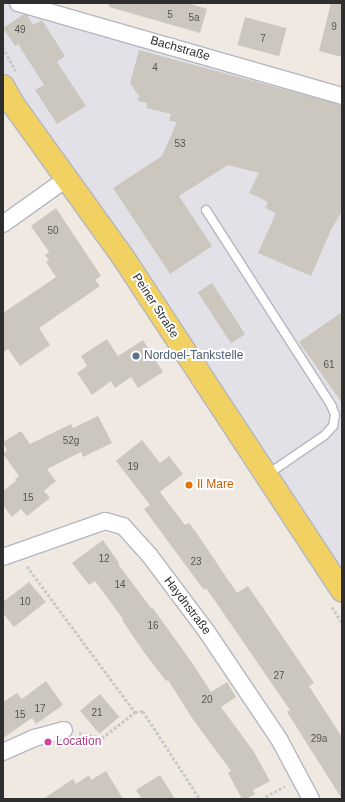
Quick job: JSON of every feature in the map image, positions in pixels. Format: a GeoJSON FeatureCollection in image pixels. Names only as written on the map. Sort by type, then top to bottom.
{"type":"FeatureCollection","features":[{"type":"Feature","properties":{"kind":"main road","name":"Peiner Straße"},"geometry":{"type":"LineString","coordinates":[[3,86],[66,179],[123,257],[337,579]]}},
{"type":"Feature","properties":{"kind":"street","name":"Bachstraße"},"geometry":{"type":"LineString","coordinates":[[18,3],[342,96]]}},
{"type":"Feature","properties":{"kind":"street"},"geometry":{"type":"LineString","coordinates":[[3,224],[66,179]]}},
{"type":"Feature","properties":{"kind":"street","name":"Haydnstraße"},"geometry":{"type":"LineString","coordinates":[[10,554],[105,520],[123,526],[150,556],[207,632],[279,739],[311,799]]}},
{"type":"Feature","properties":{"kind":"street"},"geometry":{"type":"LineString","coordinates":[[3,752],[34,738],[64,730]]}},
{"type":"Feature","properties":{"kind":"lane"},"geometry":{"type":"LineString","coordinates":[[206,210],[331,405],[335,415],[333,426],[325,434],[267,474]]}},
{"type":"Feature","properties":{"kind":"path"},"geometry":{"type":"LineString","coordinates":[[10,554],[135,712]]}},
{"type":"Feature","properties":{"kind":"path"},"geometry":{"type":"LineString","coordinates":[[64,730],[102,738],[135,712],[143,711],[200,799]]}},
{"type":"Feature","properties":{"kind":"path"},"geometry":{"type":"LineString","coordinates":[[261,799],[300,778]]}},
{"type":"Feature","properties":{"kind":"shaded area"},"geometry":{"type":"Polygon","coordinates":[[[3,3],[21,3],[342,95],[342,229],[339,234],[342,236],[342,591],[3,88],[3,3]]]}},
{"type":"Feature","properties":{"kind":"building"},"geometry":{"type":"Polygon","coordinates":[[[109,3],[188,3],[207,9],[200,33],[109,7],[109,3]]]}},
{"type":"Feature","properties":{"kind":"building"},"geometry":{"type":"Polygon","coordinates":[[[331,3],[342,3],[342,57],[319,51],[331,3]]]}},
{"type":"Feature","properties":{"kind":"building"},"geometry":{"type":"Polygon","coordinates":[[[24,14],[27,15],[33,25],[42,20],[65,56],[57,62],[86,106],[57,124],[35,90],[44,85],[18,44],[15,46],[3,28],[24,14]]]}},
{"type":"Feature","properties":{"kind":"building"},"geometry":{"type":"Polygon","coordinates":[[[245,17],[287,28],[279,56],[237,45],[245,17]]]}},
{"type":"Feature","properties":{"kind":"building"},"geometry":{"type":"Polygon","coordinates":[[[139,50],[342,105],[342,211],[331,230],[311,276],[258,253],[276,213],[265,208],[268,202],[249,193],[259,173],[228,165],[179,196],[212,246],[170,274],[113,188],[162,156],[177,122],[169,121],[171,114],[146,108],[147,103],[138,101],[139,96],[130,83],[139,50]]]}},
{"type":"Feature","properties":{"kind":"building"},"geometry":{"type":"Polygon","coordinates":[[[56,208],[101,276],[95,280],[100,286],[39,328],[50,345],[20,366],[8,349],[3,353],[3,313],[56,277],[46,262],[49,260],[45,255],[49,252],[31,226],[56,208]]]}},
{"type":"Feature","properties":{"kind":"building"},"geometry":{"type":"Polygon","coordinates":[[[212,283],[245,334],[231,343],[198,292],[212,283]]]}},
{"type":"Feature","properties":{"kind":"building"},"geometry":{"type":"Polygon","coordinates":[[[342,312],[342,403],[299,342],[342,312]]]}},
{"type":"Feature","properties":{"kind":"building"},"geometry":{"type":"Polygon","coordinates":[[[107,339],[118,356],[143,340],[163,372],[138,388],[131,377],[115,388],[111,381],[92,395],[77,373],[87,366],[81,356],[107,339]]]}},
{"type":"Feature","properties":{"kind":"building"},"geometry":{"type":"Polygon","coordinates":[[[98,416],[112,443],[83,457],[81,452],[47,469],[56,481],[44,491],[50,498],[27,516],[21,509],[12,517],[3,505],[3,491],[16,481],[15,479],[19,476],[3,454],[7,450],[3,442],[21,431],[30,444],[71,424],[73,428],[98,416]]]}},
{"type":"Feature","properties":{"kind":"building"},"geometry":{"type":"Polygon","coordinates":[[[142,440],[160,463],[169,456],[183,474],[160,492],[185,525],[189,523],[237,593],[248,586],[314,683],[309,686],[342,737],[342,799],[287,712],[290,710],[206,588],[204,590],[144,509],[150,505],[116,461],[142,440]]]}},
{"type":"Feature","properties":{"kind":"building"},"geometry":{"type":"Polygon","coordinates":[[[103,540],[119,563],[118,564],[151,608],[152,607],[211,692],[227,682],[236,697],[221,707],[254,752],[270,781],[253,790],[255,794],[246,799],[242,799],[228,773],[231,771],[192,718],[168,680],[166,681],[143,651],[122,620],[123,619],[95,581],[89,585],[72,563],[103,540]]]}},
{"type":"Feature","properties":{"kind":"building"},"geometry":{"type":"Polygon","coordinates":[[[29,582],[46,602],[14,627],[3,613],[3,602],[29,582]]]}},
{"type":"Feature","properties":{"kind":"building"},"geometry":{"type":"Polygon","coordinates":[[[46,681],[63,705],[36,724],[32,718],[3,738],[3,702],[17,693],[22,699],[46,681]]]}},
{"type":"Feature","properties":{"kind":"building"},"geometry":{"type":"Polygon","coordinates":[[[100,694],[119,717],[99,734],[80,711],[100,694]]]}},
{"type":"Feature","properties":{"kind":"building"},"geometry":{"type":"Polygon","coordinates":[[[106,771],[123,799],[43,799],[73,779],[76,784],[89,775],[91,780],[106,771]]]}},
{"type":"Feature","properties":{"kind":"building"},"geometry":{"type":"Polygon","coordinates":[[[160,775],[175,799],[142,799],[136,790],[160,775]]]}},
{"type":"Feature","properties":{"kind":"place","name":"Nordoel-Tankstelle"},"geometry":{"type":"Point","coordinates":[136,356]}},
{"type":"Feature","properties":{"kind":"place","name":"Il Mare"},"geometry":{"type":"Point","coordinates":[189,485]}},
{"type":"Feature","properties":{"kind":"place","name":"Location"},"geometry":{"type":"Point","coordinates":[48,742]}}]}
